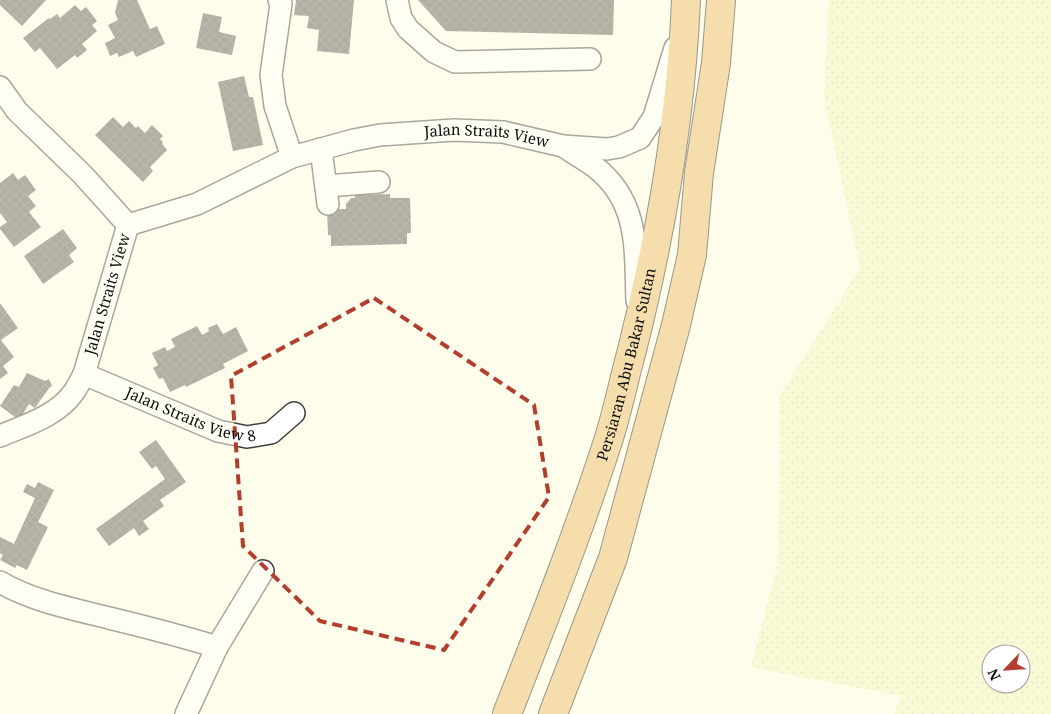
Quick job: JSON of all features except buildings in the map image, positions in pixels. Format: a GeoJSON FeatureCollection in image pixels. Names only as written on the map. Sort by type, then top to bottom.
{"type":"FeatureCollection","features":[{"type":"Feature","properties":{"kind":"highway"},"geometry":{"type":"LineString","coordinates":[[553,714],[613,558],[676,325],[692,255],[699,173],[716,63],[721,0]]}},
{"type":"Feature","properties":{"kind":"highway","name":"Persiaran Abu Bakar Sultan"},"geometry":{"type":"LineString","coordinates":[[508,714],[567,560],[610,436],[638,326],[657,241],[677,125],[686,7]]}},
{"type":"Feature","properties":{"kind":"street"},"geometry":{"type":"LineString","coordinates":[[279,0],[281,4],[270,75],[275,106],[292,157]]}},
{"type":"Feature","properties":{"kind":"street"},"geometry":{"type":"LineString","coordinates":[[397,0],[401,18],[408,30],[434,52],[455,62],[590,59]]}},
{"type":"Feature","properties":{"kind":"street","name":"Jalan Straits View"},"geometry":{"type":"LineString","coordinates":[[0,436],[50,414],[74,392],[84,374],[128,225],[197,204],[292,157],[380,136],[454,130],[503,132],[563,146],[607,149],[619,147],[640,138],[654,118],[686,7]]}},
{"type":"Feature","properties":{"kind":"street"},"geometry":{"type":"LineString","coordinates":[[0,87],[17,111],[82,174],[128,225]]}},
{"type":"Feature","properties":{"kind":"street","name":"Jalan Straits View"},"geometry":{"type":"LineString","coordinates":[[563,146],[596,168],[610,182],[625,202],[634,229],[638,326]]}},
{"type":"Feature","properties":{"kind":"street"},"geometry":{"type":"LineString","coordinates":[[321,149],[327,195],[379,182]]}},
{"type":"Feature","properties":{"kind":"street","name":"Jalan Straits View 8"},"geometry":{"type":"LineString","coordinates":[[84,374],[218,431],[247,437],[271,433],[294,413]]}},
{"type":"Feature","properties":{"kind":"street"},"geometry":{"type":"LineString","coordinates":[[186,714],[217,647],[263,571]]}},
{"type":"Feature","properties":{"kind":"street"},"geometry":{"type":"LineString","coordinates":[[0,582],[11,588],[68,608],[164,631],[217,647]]}},
{"type":"Feature","properties":{"kind":"highlighted area"},"geometry":{"type":"Polygon","coordinates":[[[374,298],[534,405],[549,497],[444,650],[320,621],[243,546],[231,376],[374,298]]]}},
{"type":"Feature","properties":{"kind":"sand"},"geometry":{"type":"Polygon","coordinates":[[[829,0],[1051,0],[1051,714],[894,714],[901,696],[751,667],[778,562],[780,395],[860,268],[824,97],[829,0]]]}}]}
